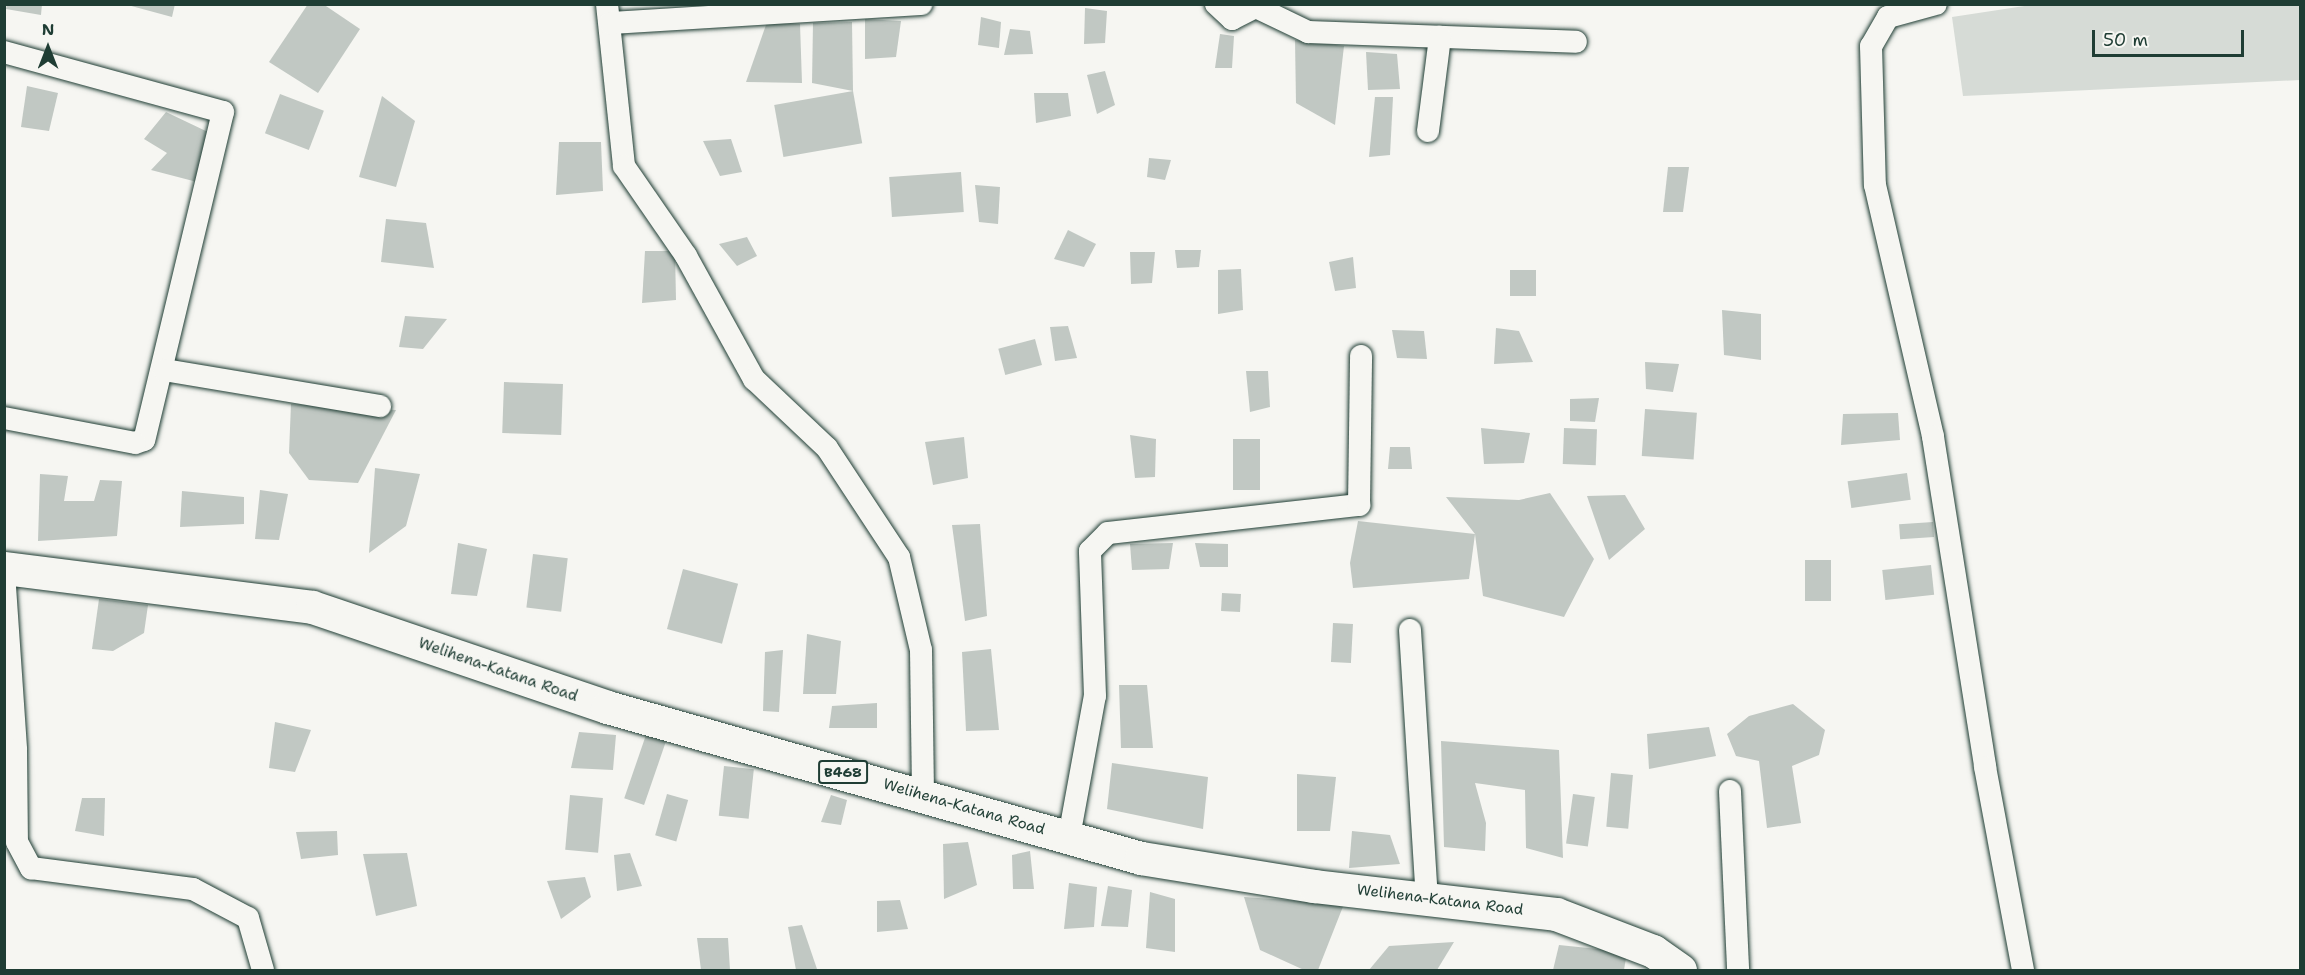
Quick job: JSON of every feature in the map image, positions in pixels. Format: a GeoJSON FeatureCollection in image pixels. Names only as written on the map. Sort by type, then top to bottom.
{"type":"FeatureCollection","features":[{"type":"Feature","properties":{"kind":"main road","name":"Welihena-Katana Road"},"geometry":{"type":"LineString","coordinates":[[4,570],[312,607],[608,707],[1141,858],[1314,886],[1427,897],[1556,914],[1653,951],[1680,970]]}},
{"type":"Feature","properties":{"kind":"street"},"geometry":{"type":"LineString","coordinates":[[921,4],[608,14],[624,166],[686,256],[754,379],[827,448],[899,557],[921,650],[923,795]]}},
{"type":"Feature","properties":{"kind":"street"},"geometry":{"type":"LineString","coordinates":[[1216,4],[1232,19],[1256,7],[1308,32],[1576,42]]}},
{"type":"Feature","properties":{"kind":"street"},"geometry":{"type":"LineString","coordinates":[[1936,4],[1888,17],[1871,46],[1875,185],[1933,437],[1985,767],[2023,970]]}},
{"type":"Feature","properties":{"kind":"street"},"geometry":{"type":"LineString","coordinates":[[1428,131],[1440,37]]}},
{"type":"Feature","properties":{"kind":"street"},"geometry":{"type":"LineString","coordinates":[[4,52],[223,112],[164,370],[144,440],[135,442],[4,418]]}},
{"type":"Feature","properties":{"kind":"street"},"geometry":{"type":"LineString","coordinates":[[1069,837],[1095,696],[1090,551],[1108,533],[1359,505],[1361,356]]}},
{"type":"Feature","properties":{"kind":"street"},"geometry":{"type":"LineString","coordinates":[[164,370],[380,406]]}},
{"type":"Feature","properties":{"kind":"street"},"geometry":{"type":"LineString","coordinates":[[4,570],[16,750],[17,842],[31,868],[193,890],[248,918],[263,970]]}},
{"type":"Feature","properties":{"kind":"street"},"geometry":{"type":"LineString","coordinates":[[1410,630],[1427,897]]}},
{"type":"Feature","properties":{"kind":"street"},"geometry":{"type":"LineString","coordinates":[[1730,791],[1738,970]]}},
{"type":"Feature","properties":{"kind":"shaded area"},"geometry":{"type":"Polygon","coordinates":[[[2031,5],[2300,5],[2300,80],[1963,96],[1952,17],[2031,5]]]}},
{"type":"Feature","properties":{"kind":"building"},"geometry":{"type":"Polygon","coordinates":[[[7,4],[42,4],[41,15],[6,9],[7,4]]]}},
{"type":"Feature","properties":{"kind":"building"},"geometry":{"type":"Polygon","coordinates":[[[124,4],[175,4],[172,17],[124,4]]]}},
{"type":"Feature","properties":{"kind":"building"},"geometry":{"type":"Polygon","coordinates":[[[308,4],[323,4],[360,29],[318,93],[269,62],[308,4]]]}},
{"type":"Feature","properties":{"kind":"building"},"geometry":{"type":"Polygon","coordinates":[[[1085,8],[1107,11],[1105,43],[1084,44],[1085,8]]]}},
{"type":"Feature","properties":{"kind":"building"},"geometry":{"type":"Polygon","coordinates":[[[981,17],[1001,22],[999,48],[978,45],[981,17]]]}},
{"type":"Feature","properties":{"kind":"building"},"geometry":{"type":"Polygon","coordinates":[[[865,19],[901,21],[896,57],[865,59],[865,19]]]}},
{"type":"Feature","properties":{"kind":"building"},"geometry":{"type":"Polygon","coordinates":[[[767,22],[800,24],[802,83],[746,82],[767,22]]]}},
{"type":"Feature","properties":{"kind":"building"},"geometry":{"type":"Polygon","coordinates":[[[852,22],[853,91],[812,83],[813,23],[852,22]]]}},
{"type":"Feature","properties":{"kind":"building"},"geometry":{"type":"Polygon","coordinates":[[[1010,29],[1030,31],[1033,54],[1004,55],[1010,29]]]}},
{"type":"Feature","properties":{"kind":"building"},"geometry":{"type":"Polygon","coordinates":[[[1220,34],[1234,36],[1232,68],[1215,68],[1220,34]]]}},
{"type":"Feature","properties":{"kind":"building"},"geometry":{"type":"Polygon","coordinates":[[[1295,40],[1344,46],[1335,125],[1296,103],[1295,40]]]}},
{"type":"Feature","properties":{"kind":"building"},"geometry":{"type":"Polygon","coordinates":[[[1366,52],[1397,54],[1400,89],[1368,90],[1366,52]]]}},
{"type":"Feature","properties":{"kind":"building"},"geometry":{"type":"Polygon","coordinates":[[[1105,71],[1115,105],[1097,114],[1087,75],[1105,71]]]}},
{"type":"Feature","properties":{"kind":"building"},"geometry":{"type":"Polygon","coordinates":[[[27,86],[58,93],[49,131],[21,127],[27,86]]]}},
{"type":"Feature","properties":{"kind":"building"},"geometry":{"type":"Polygon","coordinates":[[[853,91],[862,143],[783,157],[774,105],[853,91]]]}},
{"type":"Feature","properties":{"kind":"building"},"geometry":{"type":"Polygon","coordinates":[[[1034,93],[1068,93],[1071,116],[1036,123],[1034,93]]]}},
{"type":"Feature","properties":{"kind":"building"},"geometry":{"type":"Polygon","coordinates":[[[280,94],[324,111],[309,150],[265,133],[280,94]]]}},
{"type":"Feature","properties":{"kind":"building"},"geometry":{"type":"Polygon","coordinates":[[[382,96],[415,121],[396,187],[359,177],[382,96]]]}},
{"type":"Feature","properties":{"kind":"building"},"geometry":{"type":"Polygon","coordinates":[[[1375,97],[1393,97],[1390,155],[1369,157],[1375,97]]]}},
{"type":"Feature","properties":{"kind":"building"},"geometry":{"type":"Polygon","coordinates":[[[166,112],[210,133],[197,182],[151,170],[167,153],[144,139],[166,112]]]}},
{"type":"Feature","properties":{"kind":"building"},"geometry":{"type":"Polygon","coordinates":[[[731,139],[742,172],[720,176],[703,141],[731,139]]]}},
{"type":"Feature","properties":{"kind":"building"},"geometry":{"type":"Polygon","coordinates":[[[559,142],[601,142],[603,191],[556,195],[559,142]]]}},
{"type":"Feature","properties":{"kind":"building"},"geometry":{"type":"Polygon","coordinates":[[[1149,158],[1171,160],[1165,180],[1147,177],[1149,158]]]}},
{"type":"Feature","properties":{"kind":"building"},"geometry":{"type":"Polygon","coordinates":[[[1668,167],[1689,167],[1683,212],[1663,212],[1668,167]]]}},
{"type":"Feature","properties":{"kind":"building"},"geometry":{"type":"Polygon","coordinates":[[[961,172],[964,212],[892,217],[889,177],[961,172]]]}},
{"type":"Feature","properties":{"kind":"building"},"geometry":{"type":"Polygon","coordinates":[[[975,185],[1000,187],[998,224],[979,222],[975,185]]]}},
{"type":"Feature","properties":{"kind":"building"},"geometry":{"type":"Polygon","coordinates":[[[386,219],[426,223],[434,268],[381,262],[386,219]]]}},
{"type":"Feature","properties":{"kind":"building"},"geometry":{"type":"Polygon","coordinates":[[[1068,230],[1096,244],[1084,267],[1054,259],[1068,230]]]}},
{"type":"Feature","properties":{"kind":"building"},"geometry":{"type":"Polygon","coordinates":[[[747,237],[757,256],[737,266],[719,244],[747,237]]]}},
{"type":"Feature","properties":{"kind":"building"},"geometry":{"type":"Polygon","coordinates":[[[1175,250],[1201,250],[1199,267],[1177,268],[1175,250]]]}},
{"type":"Feature","properties":{"kind":"building"},"geometry":{"type":"Polygon","coordinates":[[[645,251],[675,251],[676,300],[642,303],[645,251]]]}},
{"type":"Feature","properties":{"kind":"building"},"geometry":{"type":"Polygon","coordinates":[[[1130,252],[1155,252],[1152,283],[1131,284],[1130,252]]]}},
{"type":"Feature","properties":{"kind":"building"},"geometry":{"type":"Polygon","coordinates":[[[1353,257],[1356,288],[1335,291],[1329,262],[1353,257]]]}},
{"type":"Feature","properties":{"kind":"building"},"geometry":{"type":"Polygon","coordinates":[[[1241,269],[1243,310],[1218,314],[1218,270],[1241,269]]]}},
{"type":"Feature","properties":{"kind":"building"},"geometry":{"type":"Polygon","coordinates":[[[1510,270],[1536,270],[1536,296],[1510,296],[1510,270]]]}},
{"type":"Feature","properties":{"kind":"building"},"geometry":{"type":"Polygon","coordinates":[[[1722,310],[1761,314],[1761,360],[1724,355],[1722,310]]]}},
{"type":"Feature","properties":{"kind":"building"},"geometry":{"type":"Polygon","coordinates":[[[405,316],[447,319],[423,349],[399,347],[405,316]]]}},
{"type":"Feature","properties":{"kind":"building"},"geometry":{"type":"Polygon","coordinates":[[[1068,326],[1077,358],[1055,361],[1050,327],[1068,326]]]}},
{"type":"Feature","properties":{"kind":"building"},"geometry":{"type":"Polygon","coordinates":[[[1496,328],[1519,331],[1533,362],[1494,364],[1496,328]]]}},
{"type":"Feature","properties":{"kind":"building"},"geometry":{"type":"Polygon","coordinates":[[[1392,330],[1424,331],[1427,359],[1397,358],[1392,330]]]}},
{"type":"Feature","properties":{"kind":"building"},"geometry":{"type":"Polygon","coordinates":[[[1035,339],[1042,365],[1005,375],[998,349],[1035,339]]]}},
{"type":"Feature","properties":{"kind":"building"},"geometry":{"type":"Polygon","coordinates":[[[1645,362],[1679,364],[1673,392],[1646,389],[1645,362]]]}},
{"type":"Feature","properties":{"kind":"building"},"geometry":{"type":"Polygon","coordinates":[[[1246,371],[1268,371],[1270,407],[1250,412],[1246,371]]]}},
{"type":"Feature","properties":{"kind":"building"},"geometry":{"type":"Polygon","coordinates":[[[504,382],[563,384],[561,435],[502,433],[504,382]]]}},
{"type":"Feature","properties":{"kind":"building"},"geometry":{"type":"Polygon","coordinates":[[[1599,398],[1595,422],[1570,421],[1570,399],[1599,398]]]}},
{"type":"Feature","properties":{"kind":"building"},"geometry":{"type":"Polygon","coordinates":[[[291,404],[396,410],[358,483],[309,480],[289,453],[291,404]]]}},
{"type":"Feature","properties":{"kind":"building"},"geometry":{"type":"Polygon","coordinates":[[[1645,409],[1697,413],[1694,460],[1642,456],[1645,409]]]}},
{"type":"Feature","properties":{"kind":"building"},"geometry":{"type":"Polygon","coordinates":[[[1898,413],[1900,440],[1841,445],[1843,414],[1898,413]]]}},
{"type":"Feature","properties":{"kind":"building"},"geometry":{"type":"Polygon","coordinates":[[[1481,428],[1530,433],[1524,463],[1484,464],[1481,428]]]}},
{"type":"Feature","properties":{"kind":"building"},"geometry":{"type":"Polygon","coordinates":[[[1564,428],[1597,429],[1596,465],[1563,464],[1564,428]]]}},
{"type":"Feature","properties":{"kind":"building"},"geometry":{"type":"Polygon","coordinates":[[[1130,435],[1156,439],[1155,477],[1135,478],[1130,435]]]}},
{"type":"Feature","properties":{"kind":"building"},"geometry":{"type":"Polygon","coordinates":[[[964,437],[968,478],[933,485],[925,442],[964,437]]]}},
{"type":"Feature","properties":{"kind":"building"},"geometry":{"type":"Polygon","coordinates":[[[1233,439],[1260,439],[1260,490],[1233,490],[1233,439]]]}},
{"type":"Feature","properties":{"kind":"building"},"geometry":{"type":"Polygon","coordinates":[[[1390,447],[1410,447],[1412,469],[1388,469],[1390,447]]]}},
{"type":"Feature","properties":{"kind":"building"},"geometry":{"type":"Polygon","coordinates":[[[375,468],[420,474],[406,526],[369,553],[375,468]]]}},
{"type":"Feature","properties":{"kind":"building"},"geometry":{"type":"Polygon","coordinates":[[[1907,473],[1911,500],[1851,508],[1848,481],[1907,473]]]}},
{"type":"Feature","properties":{"kind":"building"},"geometry":{"type":"Polygon","coordinates":[[[40,474],[68,476],[64,501],[94,501],[100,480],[122,481],[117,536],[38,541],[40,474]]]}},
{"type":"Feature","properties":{"kind":"building"},"geometry":{"type":"Polygon","coordinates":[[[260,490],[288,494],[279,540],[255,539],[260,490]]]}},
{"type":"Feature","properties":{"kind":"building"},"geometry":{"type":"Polygon","coordinates":[[[182,491],[244,497],[244,524],[180,527],[182,491]]]}},
{"type":"Feature","properties":{"kind":"building"},"geometry":{"type":"Polygon","coordinates":[[[1550,493],[1594,559],[1564,617],[1483,596],[1475,534],[1446,497],[1519,500],[1550,493]]]}},
{"type":"Feature","properties":{"kind":"building"},"geometry":{"type":"Polygon","coordinates":[[[1625,495],[1645,529],[1609,560],[1587,496],[1625,495]]]}},
{"type":"Feature","properties":{"kind":"building"},"geometry":{"type":"Polygon","coordinates":[[[1358,521],[1475,534],[1469,579],[1353,588],[1350,563],[1358,521]]]}},
{"type":"Feature","properties":{"kind":"building"},"geometry":{"type":"Polygon","coordinates":[[[1933,522],[1934,537],[1900,539],[1899,524],[1933,522]]]}},
{"type":"Feature","properties":{"kind":"building"},"geometry":{"type":"Polygon","coordinates":[[[980,524],[987,616],[965,621],[952,525],[980,524]]]}},
{"type":"Feature","properties":{"kind":"building"},"geometry":{"type":"Polygon","coordinates":[[[458,543],[487,549],[477,596],[451,594],[458,543]]]}},
{"type":"Feature","properties":{"kind":"building"},"geometry":{"type":"Polygon","coordinates":[[[1173,543],[1169,569],[1132,570],[1130,544],[1173,543]]]}},
{"type":"Feature","properties":{"kind":"building"},"geometry":{"type":"Polygon","coordinates":[[[1195,543],[1228,544],[1228,567],[1200,567],[1195,543]]]}},
{"type":"Feature","properties":{"kind":"building"},"geometry":{"type":"Polygon","coordinates":[[[533,554],[568,558],[561,612],[526,608],[533,554]]]}},
{"type":"Feature","properties":{"kind":"building"},"geometry":{"type":"Polygon","coordinates":[[[1805,560],[1831,560],[1831,601],[1805,601],[1805,560]]]}},
{"type":"Feature","properties":{"kind":"building"},"geometry":{"type":"Polygon","coordinates":[[[1931,565],[1934,595],[1885,600],[1882,570],[1931,565]]]}},
{"type":"Feature","properties":{"kind":"building"},"geometry":{"type":"Polygon","coordinates":[[[683,569],[738,584],[722,644],[667,629],[683,569]]]}},
{"type":"Feature","properties":{"kind":"building"},"geometry":{"type":"Polygon","coordinates":[[[1222,593],[1241,594],[1240,612],[1221,611],[1222,593]]]}},
{"type":"Feature","properties":{"kind":"building"},"geometry":{"type":"Polygon","coordinates":[[[99,599],[148,605],[144,633],[113,651],[92,649],[99,599]]]}},
{"type":"Feature","properties":{"kind":"building"},"geometry":{"type":"Polygon","coordinates":[[[1333,623],[1353,624],[1351,663],[1331,662],[1333,623]]]}},
{"type":"Feature","properties":{"kind":"building"},"geometry":{"type":"Polygon","coordinates":[[[807,634],[841,641],[836,694],[803,694],[807,634]]]}},
{"type":"Feature","properties":{"kind":"building"},"geometry":{"type":"Polygon","coordinates":[[[991,649],[999,730],[966,731],[962,652],[991,649]]]}},
{"type":"Feature","properties":{"kind":"building"},"geometry":{"type":"Polygon","coordinates":[[[783,650],[779,712],[763,711],[765,652],[783,650]]]}},
{"type":"Feature","properties":{"kind":"building"},"geometry":{"type":"Polygon","coordinates":[[[1119,685],[1147,685],[1153,748],[1121,748],[1119,685]]]}},
{"type":"Feature","properties":{"kind":"building"},"geometry":{"type":"Polygon","coordinates":[[[877,703],[877,728],[829,728],[832,706],[877,703]]]}},
{"type":"Feature","properties":{"kind":"building"},"geometry":{"type":"Polygon","coordinates":[[[1793,704],[1825,730],[1819,755],[1792,766],[1801,823],[1767,828],[1759,761],[1736,756],[1727,734],[1749,716],[1793,704]]]}},
{"type":"Feature","properties":{"kind":"building"},"geometry":{"type":"Polygon","coordinates":[[[275,722],[311,730],[295,772],[269,768],[275,722]]]}},
{"type":"Feature","properties":{"kind":"building"},"geometry":{"type":"Polygon","coordinates":[[[1709,727],[1716,756],[1649,769],[1647,734],[1709,727]]]}},
{"type":"Feature","properties":{"kind":"building"},"geometry":{"type":"Polygon","coordinates":[[[579,732],[616,735],[613,770],[571,768],[579,732]]]}},
{"type":"Feature","properties":{"kind":"building"},"geometry":{"type":"Polygon","coordinates":[[[647,732],[667,739],[644,805],[624,798],[647,732]]]}},
{"type":"Feature","properties":{"kind":"building"},"geometry":{"type":"Polygon","coordinates":[[[1441,741],[1559,750],[1563,858],[1526,848],[1525,790],[1475,783],[1486,823],[1485,851],[1444,847],[1441,741]]]}},
{"type":"Feature","properties":{"kind":"building"},"geometry":{"type":"Polygon","coordinates":[[[1112,763],[1208,777],[1203,829],[1107,809],[1112,763]]]}},
{"type":"Feature","properties":{"kind":"building"},"geometry":{"type":"Polygon","coordinates":[[[724,766],[754,769],[749,819],[719,816],[724,766]]]}},
{"type":"Feature","properties":{"kind":"building"},"geometry":{"type":"Polygon","coordinates":[[[1611,773],[1633,775],[1628,829],[1606,827],[1611,773]]]}},
{"type":"Feature","properties":{"kind":"building"},"geometry":{"type":"Polygon","coordinates":[[[1297,774],[1336,777],[1330,831],[1297,831],[1297,774]]]}},
{"type":"Feature","properties":{"kind":"building"},"geometry":{"type":"Polygon","coordinates":[[[667,794],[688,800],[676,841],[655,835],[667,794]]]}},
{"type":"Feature","properties":{"kind":"building"},"geometry":{"type":"Polygon","coordinates":[[[1573,794],[1595,797],[1588,847],[1566,844],[1573,794]]]}},
{"type":"Feature","properties":{"kind":"building"},"geometry":{"type":"Polygon","coordinates":[[[570,795],[603,798],[598,853],[565,850],[570,795]]]}},
{"type":"Feature","properties":{"kind":"building"},"geometry":{"type":"Polygon","coordinates":[[[831,795],[847,800],[841,825],[821,822],[831,795]]]}},
{"type":"Feature","properties":{"kind":"building"},"geometry":{"type":"Polygon","coordinates":[[[82,798],[105,798],[104,836],[75,831],[82,798]]]}},
{"type":"Feature","properties":{"kind":"building"},"geometry":{"type":"Polygon","coordinates":[[[337,831],[338,855],[301,859],[296,832],[337,831]]]}},
{"type":"Feature","properties":{"kind":"building"},"geometry":{"type":"Polygon","coordinates":[[[1352,831],[1390,835],[1400,864],[1349,868],[1352,831]]]}},
{"type":"Feature","properties":{"kind":"building"},"geometry":{"type":"Polygon","coordinates":[[[968,842],[977,885],[944,899],[943,844],[968,842]]]}},
{"type":"Feature","properties":{"kind":"building"},"geometry":{"type":"Polygon","coordinates":[[[1030,851],[1034,889],[1013,889],[1012,855],[1030,851]]]}},
{"type":"Feature","properties":{"kind":"building"},"geometry":{"type":"Polygon","coordinates":[[[407,853],[417,906],[376,916],[363,854],[407,853]]]}},
{"type":"Feature","properties":{"kind":"building"},"geometry":{"type":"Polygon","coordinates":[[[630,853],[642,886],[617,891],[614,855],[630,853]]]}},
{"type":"Feature","properties":{"kind":"building"},"geometry":{"type":"Polygon","coordinates":[[[585,877],[591,897],[561,919],[547,881],[585,877]]]}},
{"type":"Feature","properties":{"kind":"building"},"geometry":{"type":"Polygon","coordinates":[[[1069,883],[1097,887],[1094,927],[1064,929],[1069,883]]]}},
{"type":"Feature","properties":{"kind":"building"},"geometry":{"type":"Polygon","coordinates":[[[1108,886],[1132,890],[1128,927],[1101,926],[1108,886]]]}},
{"type":"Feature","properties":{"kind":"building"},"geometry":{"type":"Polygon","coordinates":[[[1150,892],[1175,899],[1175,952],[1146,948],[1150,892]]]}},
{"type":"Feature","properties":{"kind":"building"},"geometry":{"type":"Polygon","coordinates":[[[1244,897],[1344,904],[1318,970],[1304,970],[1260,950],[1244,897]]]}},
{"type":"Feature","properties":{"kind":"building"},"geometry":{"type":"Polygon","coordinates":[[[900,900],[908,929],[877,932],[877,901],[900,900]]]}},
{"type":"Feature","properties":{"kind":"building"},"geometry":{"type":"Polygon","coordinates":[[[802,925],[817,969],[796,970],[788,927],[802,925]]]}},
{"type":"Feature","properties":{"kind":"building"},"geometry":{"type":"Polygon","coordinates":[[[697,938],[728,938],[730,970],[701,970],[697,938]]]}},
{"type":"Feature","properties":{"kind":"building"},"geometry":{"type":"Polygon","coordinates":[[[1454,942],[1437,970],[1369,970],[1389,946],[1454,942]]]}},
{"type":"Feature","properties":{"kind":"building"},"geometry":{"type":"Polygon","coordinates":[[[1559,945],[1627,952],[1624,970],[1553,970],[1559,945]]]}}]}
